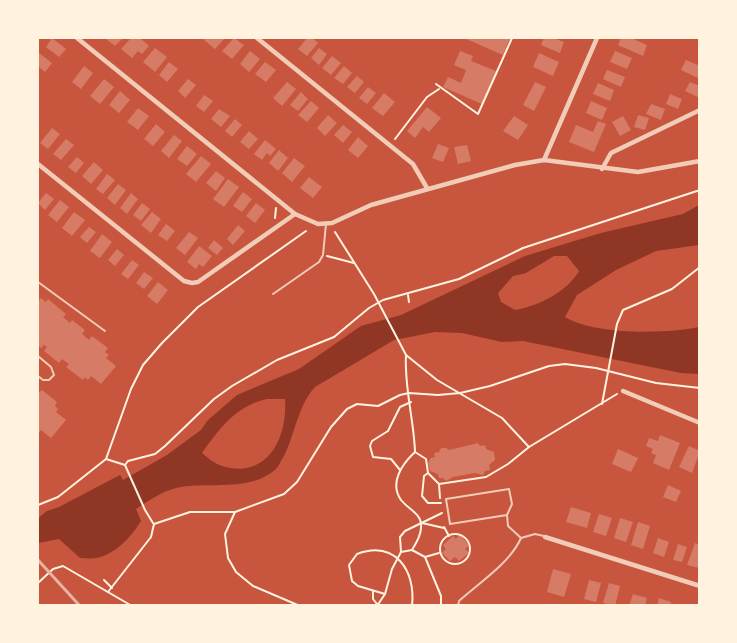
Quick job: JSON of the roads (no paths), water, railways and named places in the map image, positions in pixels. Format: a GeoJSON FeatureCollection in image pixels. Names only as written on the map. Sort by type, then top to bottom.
{"type":"FeatureCollection","features":[{"type":"Feature","properties":{"kind":"street"},"geometry":{"type":"LineString","coordinates":[[77,38],[295,214],[308,222],[326,224],[338,222],[371,205],[426,188],[544,160],[638,172],[700,161]]}},
{"type":"Feature","properties":{"kind":"street"},"geometry":{"type":"LineString","coordinates":[[257,38],[413,164],[426,188]]}},
{"type":"Feature","properties":{"kind":"street"},"geometry":{"type":"LineString","coordinates":[[544,160],[596,38]]}},
{"type":"Feature","properties":{"kind":"street"},"geometry":{"type":"LineString","coordinates":[[602,168],[611,153],[700,110]]}},
{"type":"Feature","properties":{"kind":"street"},"geometry":{"type":"LineString","coordinates":[[38,164],[184,281],[192,283],[198,282],[295,214]]}},
{"type":"Feature","properties":{"kind":"street"},"geometry":{"type":"LineString","coordinates":[[623,391],[700,424]]}},
{"type":"Feature","properties":{"kind":"street"},"geometry":{"type":"LineString","coordinates":[[545,537],[700,586]]}},
{"type":"Feature","properties":{"kind":"lane"},"geometry":{"type":"LineString","coordinates":[[273,294],[318,262],[323,255],[326,224]]}},
{"type":"Feature","properties":{"kind":"lane"},"geometry":{"type":"LineString","coordinates":[[38,282],[105,331]]}},
{"type":"Feature","properties":{"kind":"lane"},"geometry":{"type":"LineString","coordinates":[[38,356],[51,367],[54,375],[49,380],[42,380],[38,376]]}},
{"type":"Feature","properties":{"kind":"lane"},"geometry":{"type":"LineString","coordinates":[[507,515],[450,524],[446,499],[509,489],[512,504],[507,515],[508,526],[521,538]]}},
{"type":"Feature","properties":{"kind":"lane"},"geometry":{"type":"LineString","coordinates":[[458,606],[459,601],[508,556],[521,538],[535,534],[545,537]]}},
{"type":"Feature","properties":{"kind":"railway"},"geometry":{"type":"LineString","coordinates":[[38,560],[80,606]]}}]}
